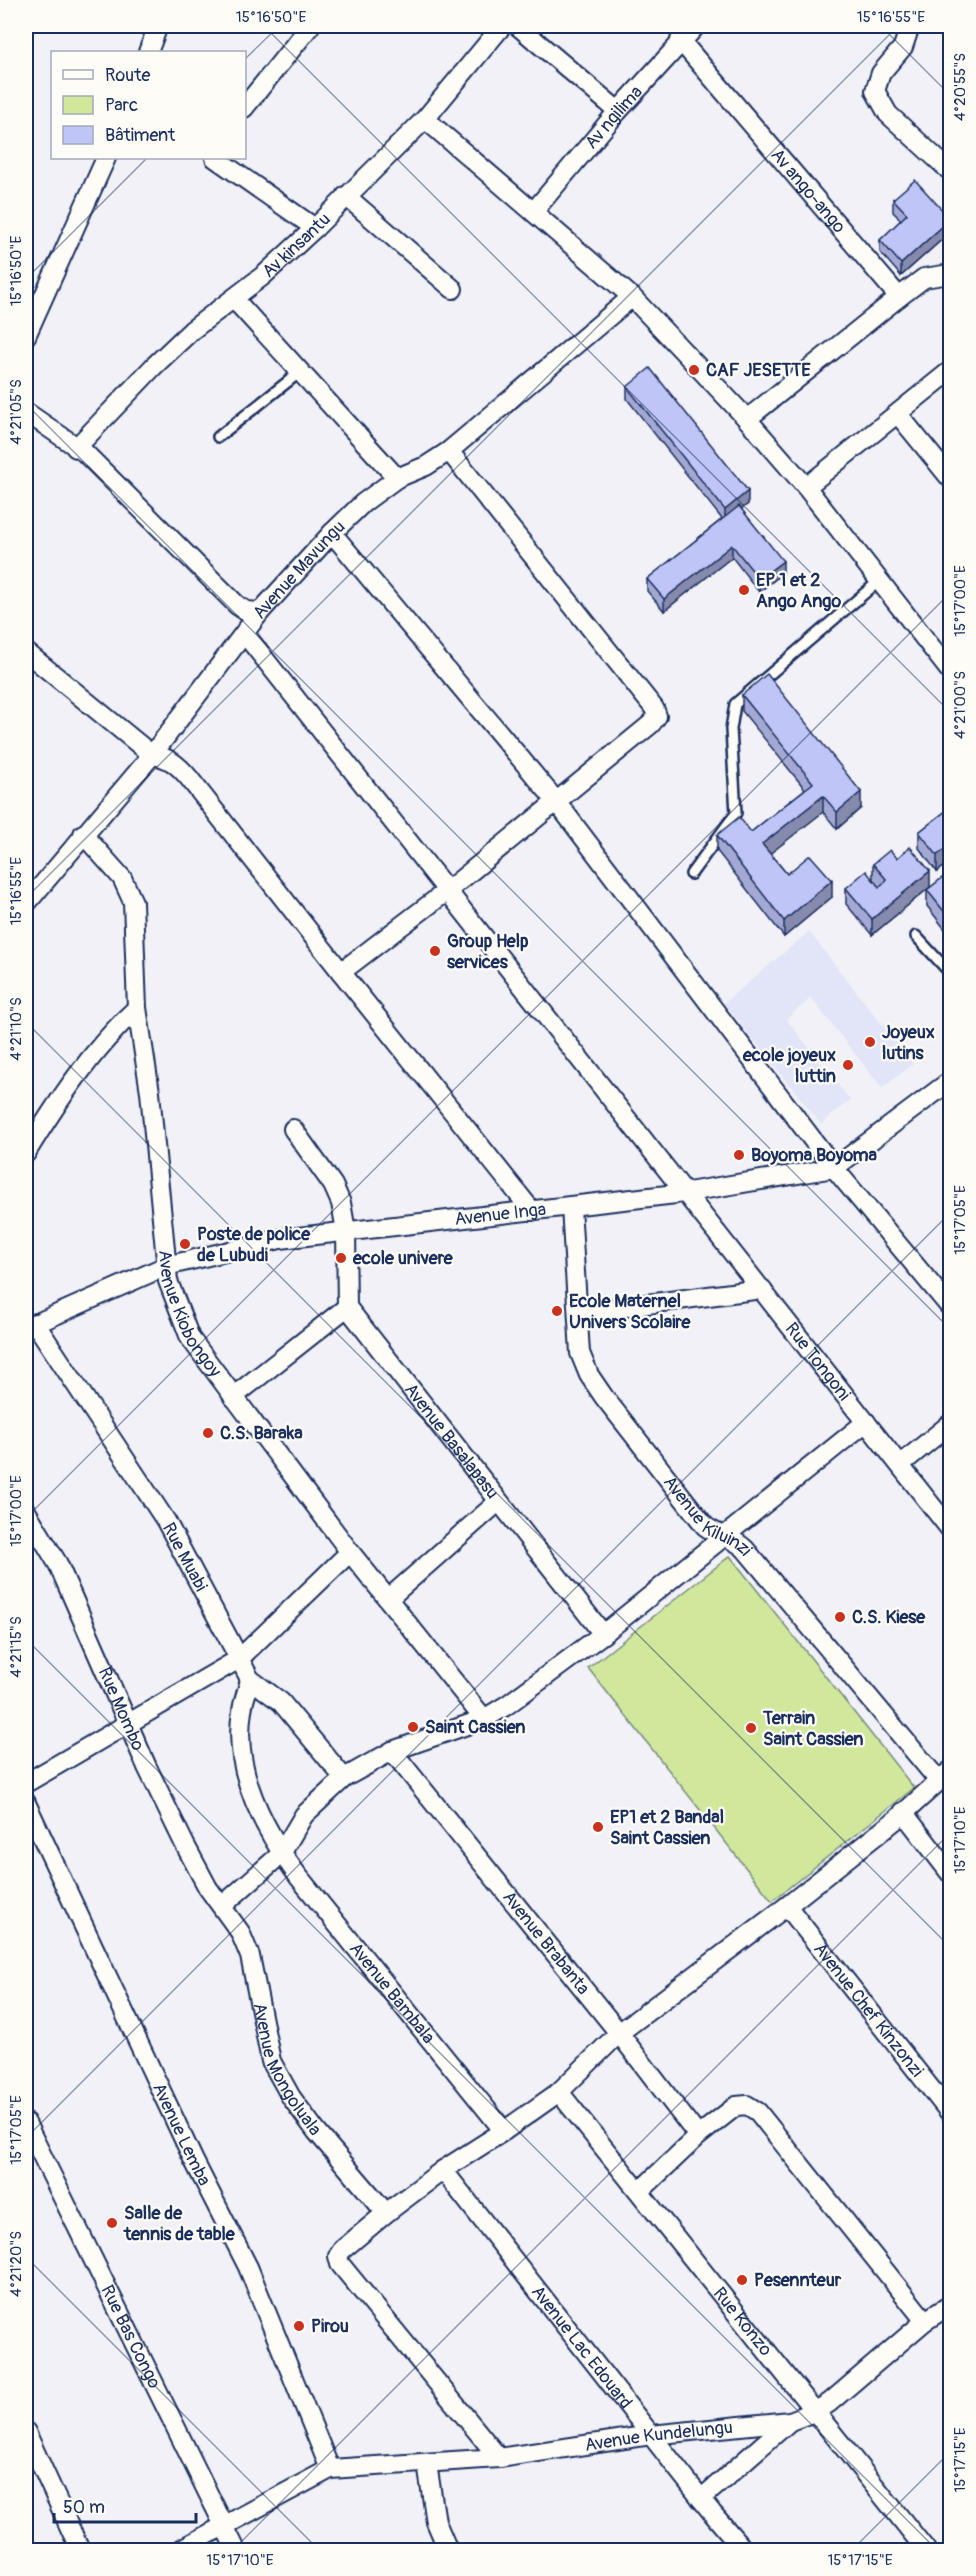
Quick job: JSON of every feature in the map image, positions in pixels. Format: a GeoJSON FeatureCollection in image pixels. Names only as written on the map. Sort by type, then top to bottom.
{"type":"FeatureCollection","features":[{"type":"Feature","properties":{"kind":"street"},"geometry":{"type":"LineString","coordinates":[[148,51],[158,26]]}},
{"type":"Feature","properties":{"kind":"street"},"geometry":{"type":"LineString","coordinates":[[246,106],[310,26]]}},
{"type":"Feature","properties":{"kind":"street","name":"Av kinsantu"},"geometry":{"type":"LineString","coordinates":[[76,448],[154,366],[192,330],[234,299],[315,228],[424,119],[501,26]]}},
{"type":"Feature","properties":{"kind":"street"},"geometry":{"type":"LineString","coordinates":[[518,26],[618,111]]}},
{"type":"Feature","properties":{"kind":"street","name":"Av ngilima"},"geometry":{"type":"LineString","coordinates":[[534,211],[680,40],[696,26]]}},
{"type":"Feature","properties":{"kind":"street"},"geometry":{"type":"LineString","coordinates":[[910,26],[903,47],[881,73],[875,92],[888,114],[951,171]]}},
{"type":"Feature","properties":{"kind":"street","name":"Av ango-ango"},"geometry":{"type":"LineString","coordinates":[[680,40],[898,297]]}},
{"type":"Feature","properties":{"kind":"street"},"geometry":{"type":"LineString","coordinates":[[424,119],[632,297],[747,419],[806,487],[951,671]]}},
{"type":"Feature","properties":{"kind":"street"},"geometry":{"type":"LineString","coordinates":[[26,336],[106,159]]}},
{"type":"Feature","properties":{"kind":"street"},"geometry":{"type":"LineString","coordinates":[[216,159],[315,228]]}},
{"type":"Feature","properties":{"kind":"street"},"geometry":{"type":"LineString","coordinates":[[346,196],[453,289]]}},
{"type":"Feature","properties":{"kind":"street"},"geometry":{"type":"LineString","coordinates":[[747,419],[924,278],[951,274]]}},
{"type":"Feature","properties":{"kind":"street","name":"Avenue Mavungu"},"geometry":{"type":"LineString","coordinates":[[26,904],[152,755],[260,612],[332,533],[363,503],[397,478],[426,466],[449,451],[632,297]]}},
{"type":"Feature","properties":{"kind":"street"},"geometry":{"type":"LineString","coordinates":[[234,299],[397,478]]}},
{"type":"Feature","properties":{"kind":"street"},"geometry":{"type":"LineString","coordinates":[[806,487],[951,371]]}},
{"type":"Feature","properties":{"kind":"street"},"geometry":{"type":"LineString","coordinates":[[26,412],[84,452],[237,605],[246,611],[260,612]]}},
{"type":"Feature","properties":{"kind":"street"},"geometry":{"type":"LineString","coordinates":[[898,414],[951,478]]}},
{"type":"Feature","properties":{"kind":"street"},"geometry":{"type":"LineString","coordinates":[[341,972],[447,891],[651,724],[657,716],[654,708],[449,451]]}},
{"type":"Feature","properties":{"kind":"street"},"geometry":{"type":"LineString","coordinates":[[332,533],[556,801],[834,1168],[951,1307]]}},
{"type":"Feature","properties":{"kind":"street","name":"Rue Tongoni"},"geometry":{"type":"LineString","coordinates":[[245,634],[951,1529]]}},
{"type":"Feature","properties":{"kind":"street"},"geometry":{"type":"LineString","coordinates":[[28,658],[152,755],[164,756],[176,764],[189,778],[532,1210]]}},
{"type":"Feature","properties":{"kind":"street","name":"Avenue Kiobongoy"},"geometry":{"type":"LineString","coordinates":[[83,834],[122,878],[133,902],[137,1008],[150,1092],[166,1266],[168,1281],[190,1338],[350,1552],[484,1719]]}},
{"type":"Feature","properties":{"kind":"street"},"geometry":{"type":"LineString","coordinates":[[26,1153],[44,1123],[101,1046],[137,1008]]}},
{"type":"Feature","properties":{"kind":"street","name":"Avenue Inga"},"geometry":{"type":"LineString","coordinates":[[30,1326],[166,1266],[280,1239],[684,1193],[834,1168],[951,1081]]}},
{"type":"Feature","properties":{"kind":"street"},"geometry":{"type":"LineString","coordinates":[[233,1397],[347,1307],[346,1231],[338,1193],[293,1130]]}},
{"type":"Feature","properties":{"kind":"street","name":"Avenue Kiluinzi"},"geometry":{"type":"LineString","coordinates":[[571,1207],[580,1353],[599,1389],[705,1526],[714,1533],[737,1541],[745,1549],[945,1776]]}},
{"type":"Feature","properties":{"kind":"street"},"geometry":{"type":"LineString","coordinates":[[578,1313],[762,1289]]}},
{"type":"Feature","properties":{"kind":"street","name":"Avenue Basalapasu"},"geometry":{"type":"LineString","coordinates":[[347,1307],[603,1634]]}},
{"type":"Feature","properties":{"kind":"street","name":"Rue Muabi"},"geometry":{"type":"LineString","coordinates":[[30,1326],[166,1521],[250,1679],[281,1702],[344,1778]]}},
{"type":"Feature","properties":{"kind":"street"},"geometry":{"type":"LineString","coordinates":[[222,1906],[281,1854],[304,1815],[344,1778],[392,1751],[484,1719],[507,1705],[603,1634],[866,1422]]}},
{"type":"Feature","properties":{"kind":"street"},"geometry":{"type":"LineString","coordinates":[[900,1464],[951,1424]]}},
{"type":"Feature","properties":{"kind":"street"},"geometry":{"type":"LineString","coordinates":[[388,1599],[498,1502]]}},
{"type":"Feature","properties":{"kind":"street","name":"Rue Mombo"},"geometry":{"type":"LineString","coordinates":[[26,1511],[58,1564],[185,1845],[208,1888],[222,1906]]}},
{"type":"Feature","properties":{"kind":"street"},"geometry":{"type":"LineString","coordinates":[[26,1783],[239,1659],[350,1552]]}},
{"type":"Feature","properties":{"kind":"street","name":"Avenue Bambala"},"geometry":{"type":"LineString","coordinates":[[250,1679],[241,1712],[242,1756],[258,1813],[281,1854],[504,2132]]}},
{"type":"Feature","properties":{"kind":"street","name":"Avenue Brabanta"},"geometry":{"type":"LineString","coordinates":[[392,1751],[619,2033],[698,2136]]}},
{"type":"Feature","properties":{"kind":"street"},"geometry":{"type":"LineString","coordinates":[[499,2458],[340,2264],[338,2256],[342,2250],[386,2213],[443,2170],[504,2132],[559,2092],[619,2033],[787,1906],[945,1776]]}},
{"type":"Feature","properties":{"kind":"street","name":"Avenue Lemba"},"geometry":{"type":"LineString","coordinates":[[26,1803],[189,2150],[248,2267],[330,2469]]}},
{"type":"Feature","properties":{"kind":"street"},"geometry":{"type":"LineString","coordinates":[[903,1812],[951,1873]]}},
{"type":"Feature","properties":{"kind":"street","name":"Avenue Mongoluala"},"geometry":{"type":"LineString","coordinates":[[222,1906],[240,1932],[250,1956],[271,2061],[291,2097],[316,2131],[386,2213]]}},
{"type":"Feature","properties":{"kind":"street","name":"Avenue Chef Kinzonzi"},"geometry":{"type":"LineString","coordinates":[[787,1906],[951,2113]]}},
{"type":"Feature","properties":{"kind":"street","name":"Rue Konzo"},"geometry":{"type":"LineString","coordinates":[[559,2092],[926,2550]]}},
{"type":"Feature","properties":{"kind":"street"},"geometry":{"type":"LineString","coordinates":[[640,2191],[698,2136],[736,2106],[747,2105],[758,2112],[925,2321]]}},
{"type":"Feature","properties":{"kind":"street","name":"Rue Bas Congo"},"geometry":{"type":"LineString","coordinates":[[26,2122],[236,2550]]}},
{"type":"Feature","properties":{"kind":"street","name":"Avenue Lac Edouard"},"geometry":{"type":"LineString","coordinates":[[443,2170],[701,2499],[744,2550]]}},
{"type":"Feature","properties":{"kind":"street","name":"Avenue Kundelungu"},"geometry":{"type":"LineString","coordinates":[[330,2469],[499,2458],[651,2435],[790,2421],[814,2412],[829,2403],[925,2321],[949,2309]]}},
{"type":"Feature","properties":{"kind":"street"},"geometry":{"type":"LineString","coordinates":[[701,2499],[790,2421]]}},
{"type":"Feature","properties":{"kind":"street"},"geometry":{"type":"LineString","coordinates":[[26,2432],[80,2550]]}},
{"type":"Feature","properties":{"kind":"street"},"geometry":{"type":"LineString","coordinates":[[426,2464],[436,2522],[448,2550]]}},
{"type":"Feature","properties":{"kind":"street"},"geometry":{"type":"LineString","coordinates":[[179,2550],[330,2469]]}},
{"type":"Feature","properties":{"kind":"lane"},"geometry":{"type":"LineString","coordinates":[[218,437],[300,372]]}},
{"type":"Feature","properties":{"kind":"lane"},"geometry":{"type":"LineString","coordinates":[[691,874],[736,813],[731,729],[735,704],[879,581]]}},
{"type":"Feature","properties":{"kind":"lane"},"geometry":{"type":"LineString","coordinates":[[916,936],[951,972]]}},
{"type":"Feature","properties":{"kind":"shaded area","name":"Joyeux lutins"},"geometry":{"type":"Polygon","coordinates":[[[809,932],[913,1064],[882,1088],[811,998],[786,1019],[850,1100],[821,1124],[724,1003],[809,932]]]}},
{"type":"Feature","properties":{"kind":"green space","name":"Terrain Saint Cassien"},"geometry":{"type":"Polygon","coordinates":[[[730,1556],[914,1788],[772,1901],[588,1668],[730,1556]]]}},
{"type":"Feature","properties":{"kind":"building"},"geometry":{"type":"Polygon","coordinates":[[[915,180],[945,213],[947,222],[901,264],[880,240],[907,214],[893,199],[915,180]]]}},
{"type":"Feature","properties":{"kind":"building"},"geometry":{"type":"Polygon","coordinates":[[[650,368],[748,491],[725,510],[627,387],[650,368]]]}},
{"type":"Feature","properties":{"kind":"building"},"geometry":{"type":"Polygon","coordinates":[[[739,506],[783,561],[759,579],[732,545],[664,599],[647,579],[739,506]]]}},
{"type":"Feature","properties":{"kind":"building"},"geometry":{"type":"Polygon","coordinates":[[[767,674],[861,792],[837,812],[823,796],[762,844],[787,874],[810,855],[832,880],[784,921],[717,835],[739,817],[751,832],[813,783],[742,695],[767,674]]]}},
{"type":"Feature","properties":{"kind":"building"},"geometry":{"type":"Polygon","coordinates":[[[951,807],[951,845],[937,855],[919,832],[951,807]]]}},
{"type":"Feature","properties":{"kind":"building"},"geometry":{"type":"Polygon","coordinates":[[[910,847],[930,871],[872,919],[846,888],[866,871],[879,887],[887,880],[873,864],[890,850],[897,858],[910,847]]]}},
{"type":"Feature","properties":{"kind":"building"},"geometry":{"type":"Polygon","coordinates":[[[951,871],[951,920],[927,890],[951,871]]]}},
{"type":"Feature","properties":{"kind":"place","name":"CAF JESETTE"},"geometry":{"type":"Point","coordinates":[694,370]}},
{"type":"Feature","properties":{"kind":"place","name":"EP 1 et 2 Ango Ango"},"geometry":{"type":"Point","coordinates":[744,590]}},
{"type":"Feature","properties":{"kind":"place","name":"Group Help services"},"geometry":{"type":"Point","coordinates":[435,951]}},
{"type":"Feature","properties":{"kind":"place","name":"Joyeux lutins"},"geometry":{"type":"Point","coordinates":[870,1042]}},
{"type":"Feature","properties":{"kind":"place","name":"ecole joyeux luttin"},"geometry":{"type":"Point","coordinates":[848,1065]}},
{"type":"Feature","properties":{"kind":"place","name":"Boyoma Boyoma"},"geometry":{"type":"Point","coordinates":[739,1155]}},
{"type":"Feature","properties":{"kind":"place","name":"Poste de police de Lubudi"},"geometry":{"type":"Point","coordinates":[185,1244]}},
{"type":"Feature","properties":{"kind":"place","name":"ecole univere"},"geometry":{"type":"Point","coordinates":[341,1258]}},
{"type":"Feature","properties":{"kind":"place","name":"Ecole Maternel Univers Scolaire"},"geometry":{"type":"Point","coordinates":[557,1311]}},
{"type":"Feature","properties":{"kind":"place","name":"C.S. Baraka"},"geometry":{"type":"Point","coordinates":[208,1433]}},
{"type":"Feature","properties":{"kind":"place","name":"C.S. Kiese"},"geometry":{"type":"Point","coordinates":[840,1617]}},
{"type":"Feature","properties":{"kind":"place","name":"Saint Cassien"},"geometry":{"type":"Point","coordinates":[413,1727]}},
{"type":"Feature","properties":{"kind":"place","name":"Terrain Saint Cassien"},"geometry":{"type":"Point","coordinates":[751,1728]}},
{"type":"Feature","properties":{"kind":"place","name":"EP1 et 2 Bandal Saint Cassien"},"geometry":{"type":"Point","coordinates":[598,1827]}},
{"type":"Feature","properties":{"kind":"place","name":"Salle de tennis de table"},"geometry":{"type":"Point","coordinates":[112,2223]}},
{"type":"Feature","properties":{"kind":"place","name":"Pesennteur"},"geometry":{"type":"Point","coordinates":[742,2280]}},
{"type":"Feature","properties":{"kind":"place","name":"Pirou"},"geometry":{"type":"Point","coordinates":[299,2326]}}]}
